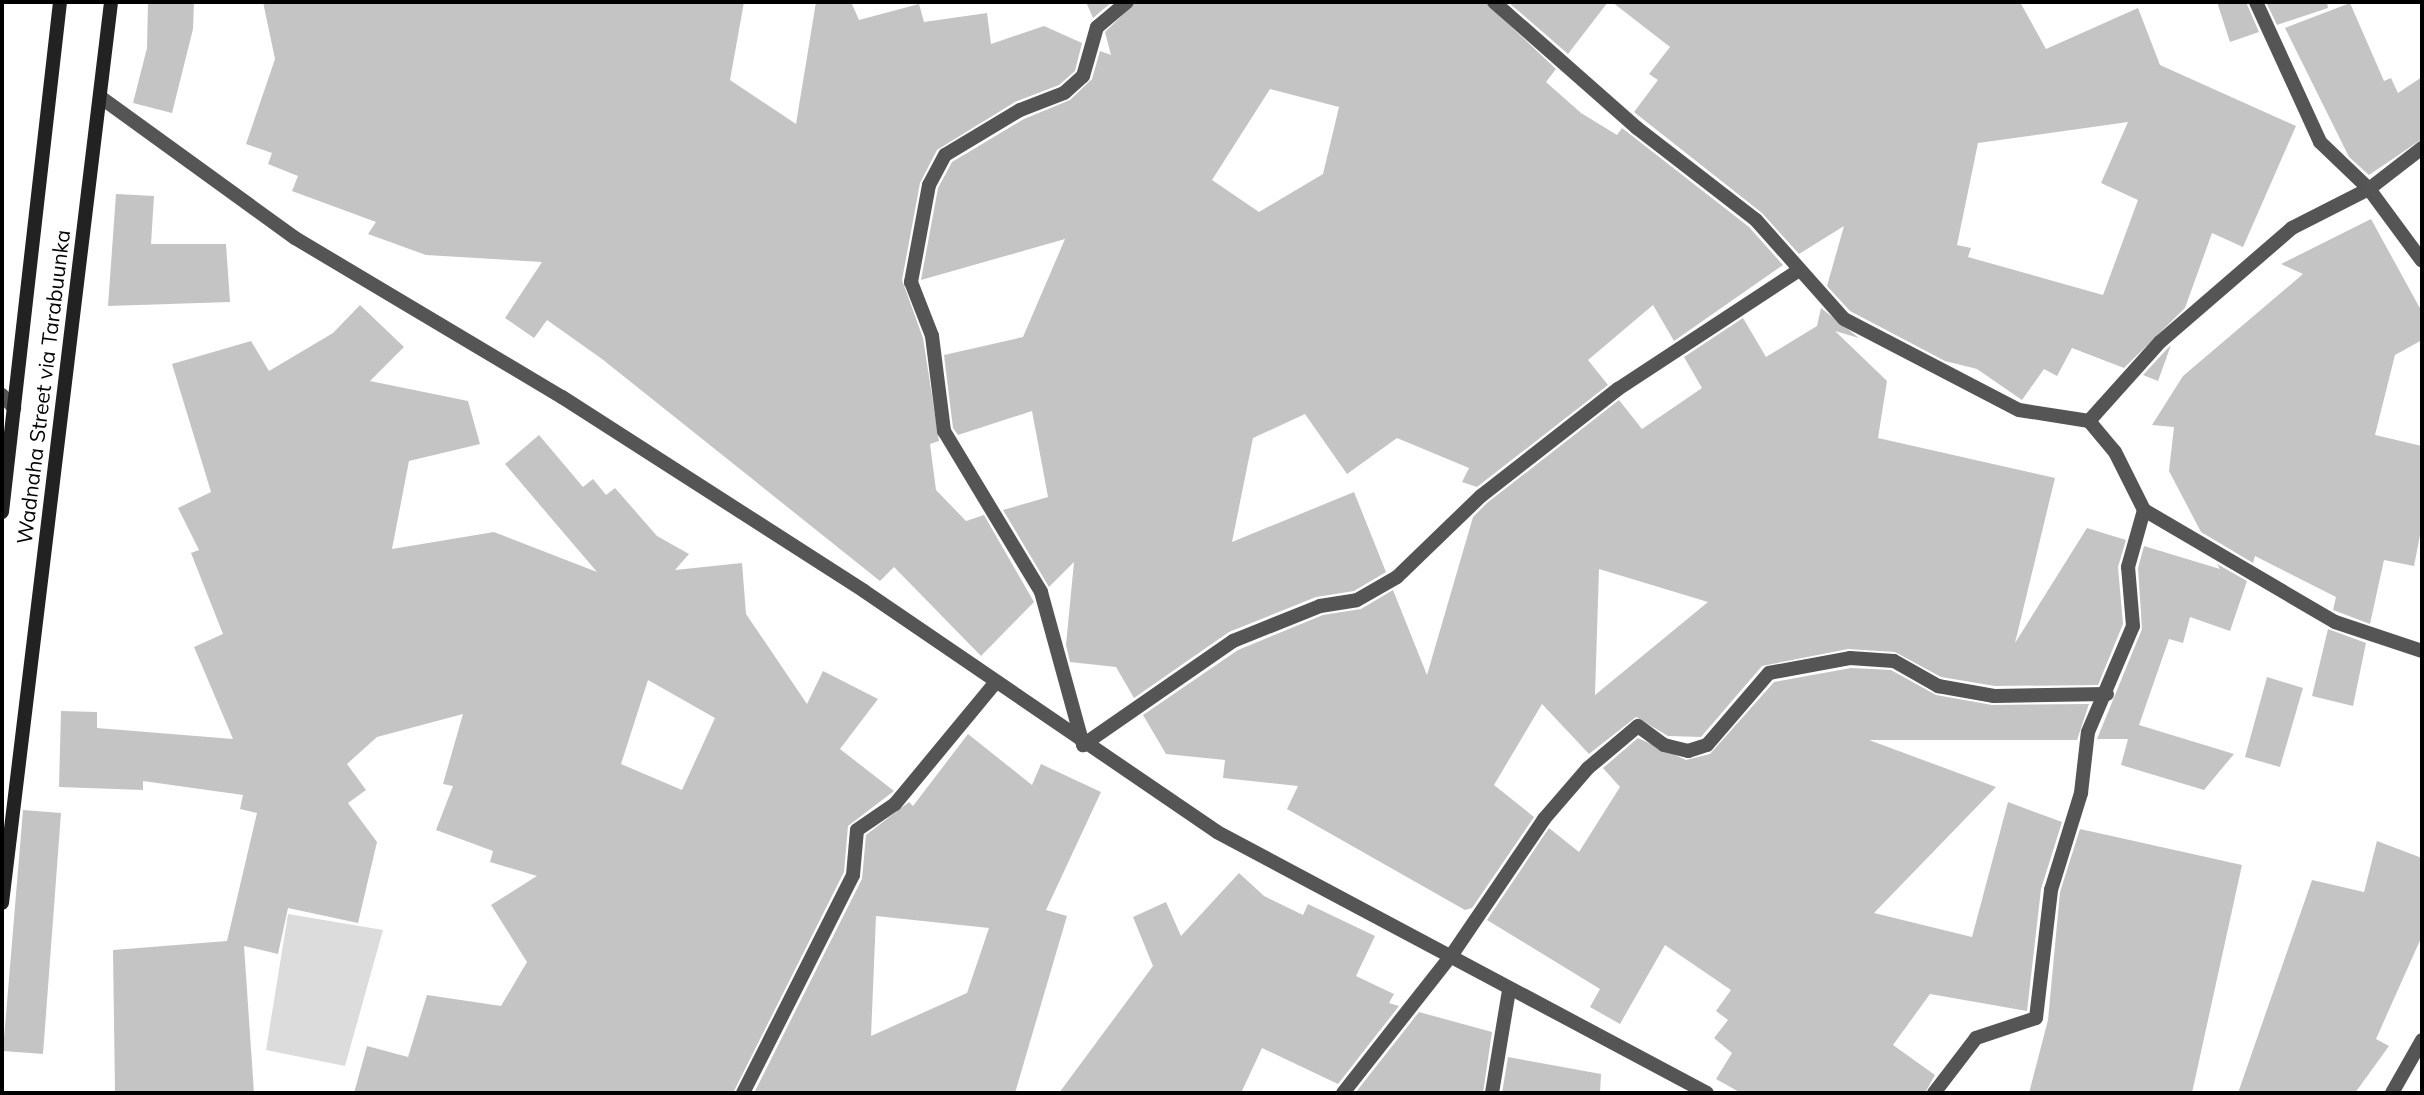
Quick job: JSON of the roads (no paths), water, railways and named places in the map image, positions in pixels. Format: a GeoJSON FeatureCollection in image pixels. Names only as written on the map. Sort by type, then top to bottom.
{"type":"FeatureCollection","features":[{"type":"Feature","properties":{"kind":"main road"},"geometry":{"type":"LineString","coordinates":[[2,512],[60,2]]}},
{"type":"Feature","properties":{"kind":"main road","name":"Wadnaha Street via Tarabuunka"},"geometry":{"type":"LineString","coordinates":[[2,903],[103,99],[111,2]]}},
{"type":"Feature","properties":{"kind":"street"},"geometry":{"type":"LineString","coordinates":[[1083,745],[1041,592],[944,431],[932,336],[911,282],[917,230],[945,155],[1020,110],[1064,93],[1083,76],[1097,26],[1127,2]]}},
{"type":"Feature","properties":{"kind":"street"},"geometry":{"type":"LineString","coordinates":[[1494,2],[1637,128],[1756,220],[1844,319],[2020,410],[2089,421],[2115,453],[2144,510],[2334,622],[2422,651]]}},
{"type":"Feature","properties":{"kind":"street"},"geometry":{"type":"LineString","coordinates":[[2256,2],[2320,142],[2369,189],[2422,261]]}},
{"type":"Feature","properties":{"kind":"street"},"geometry":{"type":"LineString","coordinates":[[103,99],[295,238],[562,397],[1217,832],[1509,990],[1707,1093]]}},
{"type":"Feature","properties":{"kind":"street"},"geometry":{"type":"LineString","coordinates":[[2089,421],[2160,342],[2292,228],[2369,189],[2422,148]]}},
{"type":"Feature","properties":{"kind":"street"},"geometry":{"type":"LineString","coordinates":[[1083,745],[1233,641],[1320,606],[1357,600],[1396,577],[1481,496],[1618,389],[1799,270]]}},
{"type":"Feature","properties":{"kind":"street"},"geometry":{"type":"LineString","coordinates":[[2,395],[14,408]]}},
{"type":"Feature","properties":{"kind":"street"},"geometry":{"type":"LineString","coordinates":[[1934,1093],[1976,1038],[2036,1018],[2051,890],[2081,793],[2088,732],[2107,694],[2133,626],[2128,567],[2144,510]]}},
{"type":"Feature","properties":{"kind":"street"},"geometry":{"type":"LineString","coordinates":[[1343,1093],[1451,957],[1544,819],[1588,768],[1638,726],[1664,745],[1688,751],[1707,745],[1769,673],[1850,658],[1894,661],[1938,686],[1994,696],[2107,694]]}},
{"type":"Feature","properties":{"kind":"street"},"geometry":{"type":"LineString","coordinates":[[743,1093],[853,875],[857,830],[895,804],[995,683]]}},
{"type":"Feature","properties":{"kind":"street"},"geometry":{"type":"LineString","coordinates":[[1492,1093],[1509,990]]}},
{"type":"Feature","properties":{"kind":"street"},"geometry":{"type":"LineString","coordinates":[[2392,1093],[2422,1040]]}}]}
